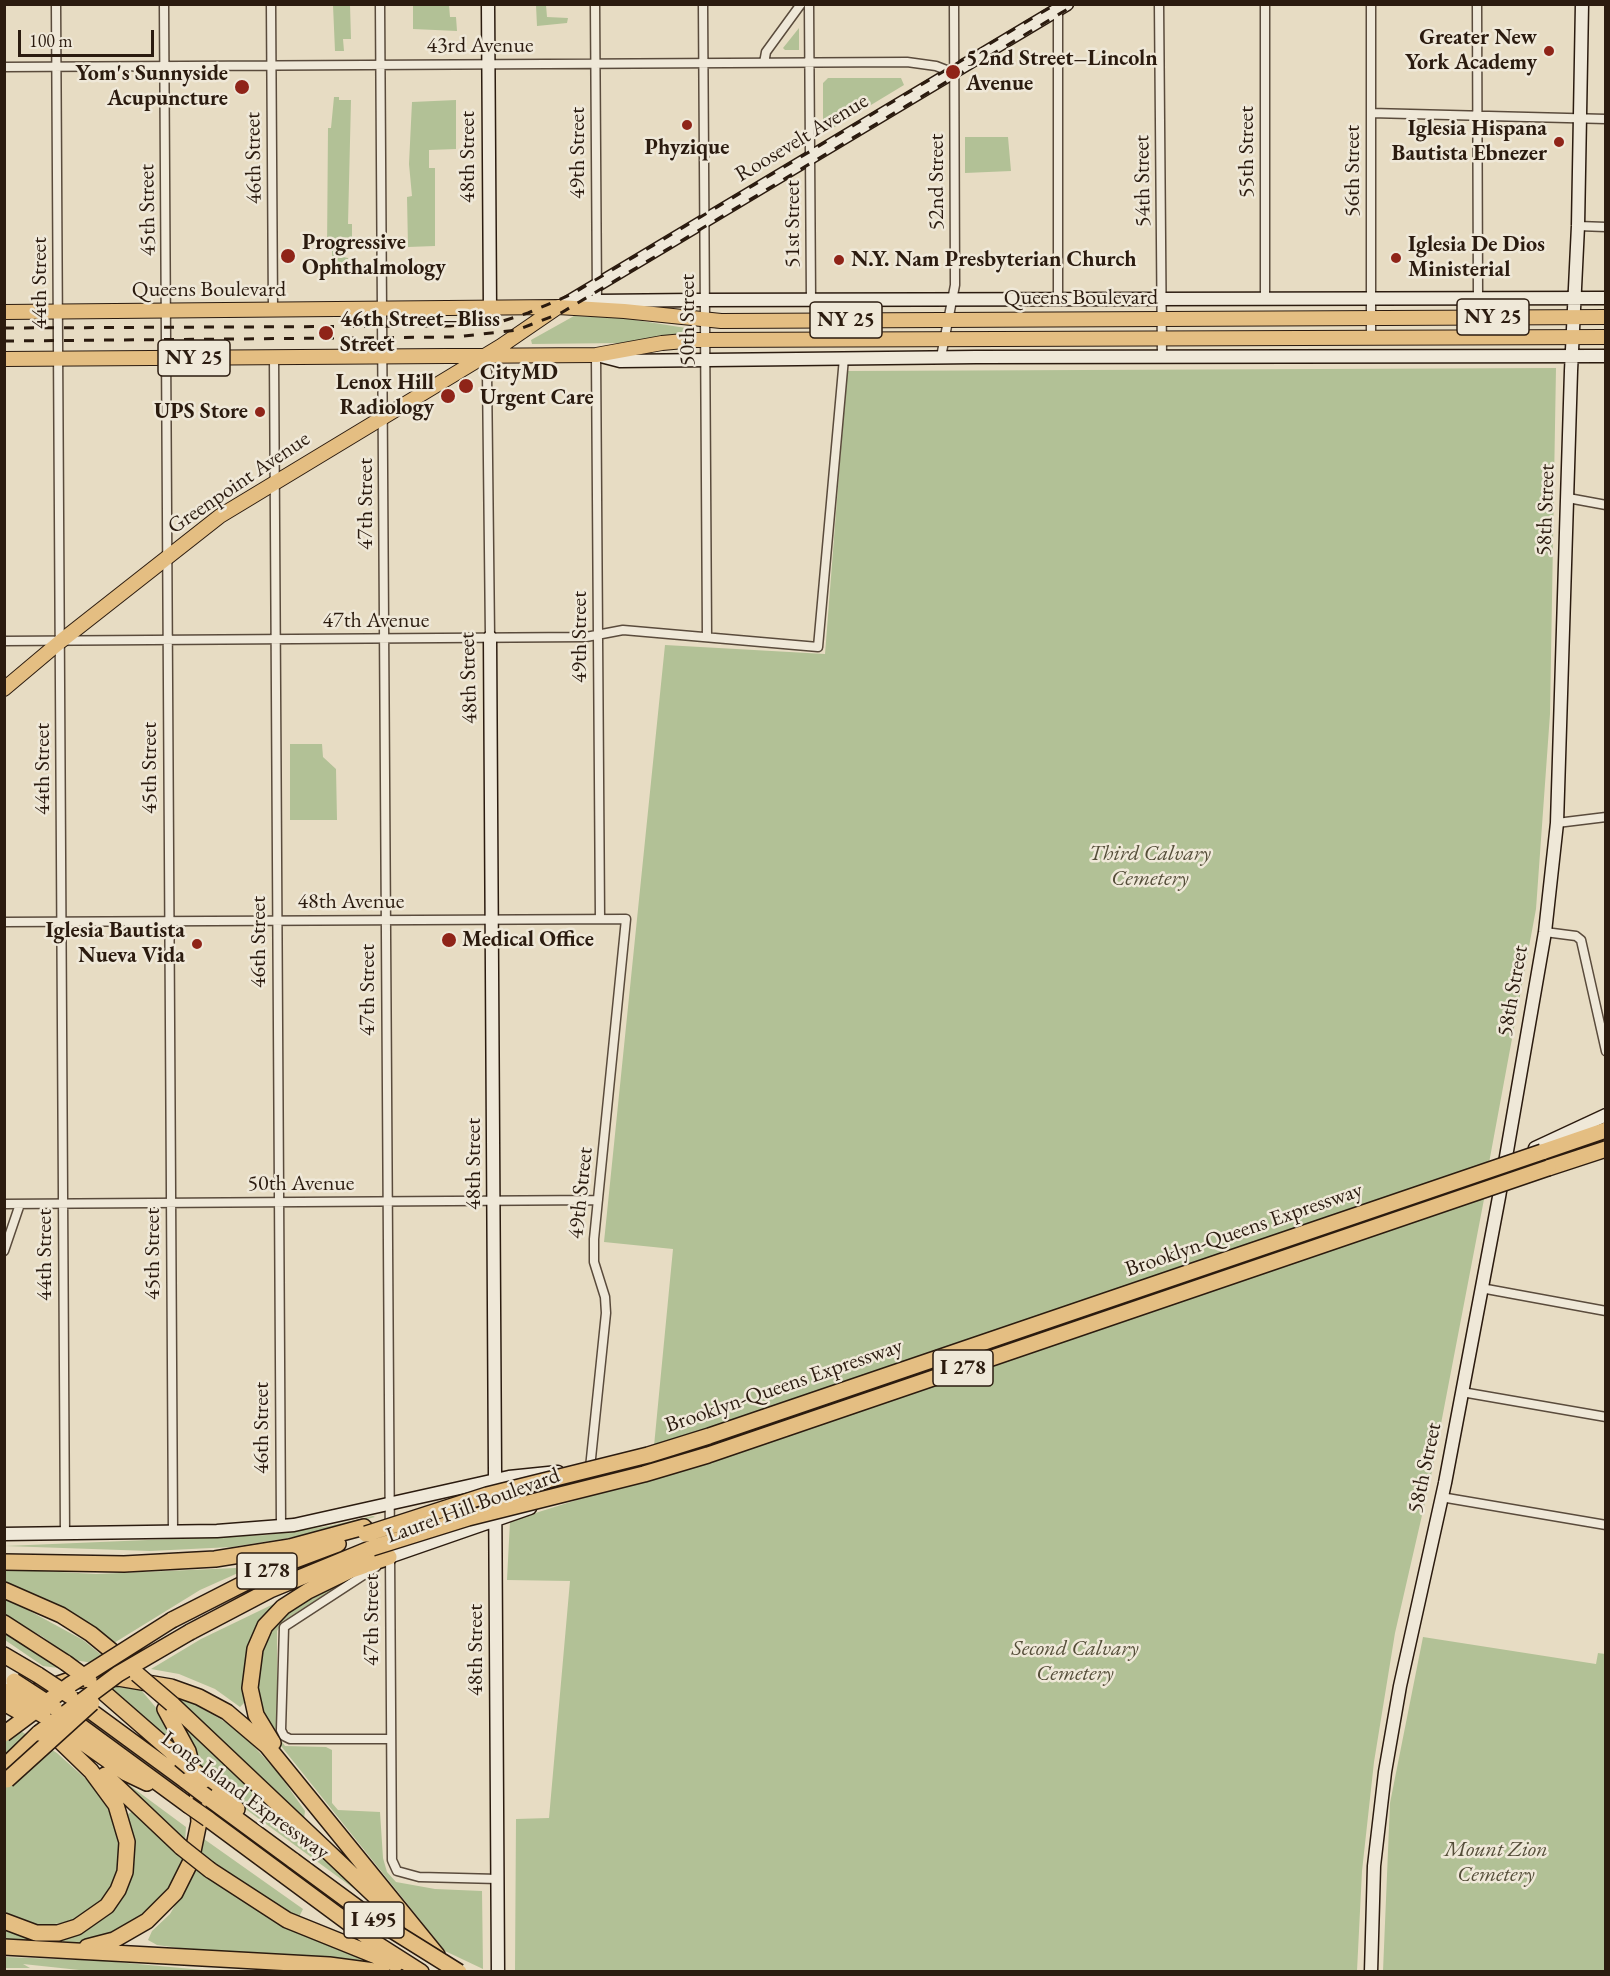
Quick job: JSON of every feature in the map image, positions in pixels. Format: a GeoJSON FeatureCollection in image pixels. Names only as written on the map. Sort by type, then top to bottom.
{"type":"FeatureCollection","features":[{"type":"Feature","properties":{"kind":"highway","name":"Brooklyn-Queens Expressway"},"geometry":{"type":"LineString","coordinates":[[4,1734],[70,1684],[172,1620],[274,1568],[456,1504],[709,1436],[1605,1130]]}},
{"type":"Feature","properties":{"kind":"highway","name":"Brooklyn-Queens Expressway"},"geometry":{"type":"LineString","coordinates":[[4,1759],[120,1667],[270,1590],[367,1536],[479,1516],[687,1462],[1605,1149]]}},
{"type":"Feature","properties":{"kind":"highway"},"geometry":{"type":"LineString","coordinates":[[4,1562],[124,1564],[152,1562],[254,1554],[367,1536]]}},
{"type":"Feature","properties":{"kind":"highway"},"geometry":{"type":"LineString","coordinates":[[4,1553],[152,1562]]}},
{"type":"Feature","properties":{"kind":"highway"},"geometry":{"type":"LineString","coordinates":[[289,1772],[259,1721],[252,1702],[250,1674],[258,1641],[271,1620],[291,1601],[328,1581],[389,1557]]}},
{"type":"Feature","properties":{"kind":"highway"},"geometry":{"type":"LineString","coordinates":[[4,1590],[62,1616],[91,1634],[120,1667],[137,1674],[168,1707],[457,1971]]}},
{"type":"Feature","properties":{"kind":"highway"},"geometry":{"type":"LineString","coordinates":[[4,1623],[94,1684],[205,1780],[273,1845]]}},
{"type":"Feature","properties":{"kind":"highway","name":"Long Island Expressway"},"geometry":{"type":"LineString","coordinates":[[4,1655],[72,1698],[366,1914],[457,1971]]}},
{"type":"Feature","properties":{"kind":"highway"},"geometry":{"type":"LineString","coordinates":[[5,1776],[79,1716],[120,1667]]}},
{"type":"Feature","properties":{"kind":"highway"},"geometry":{"type":"LineString","coordinates":[[416,1971],[287,1920],[210,1870],[85,1757],[9,1707],[35,1691],[67,1681],[118,1678],[156,1683],[200,1697],[227,1712],[259,1738],[289,1772],[437,1954]]}},
{"type":"Feature","properties":{"kind":"highway","name":"Long Island Expressway"},"geometry":{"type":"LineString","coordinates":[[8,1683],[185,1803],[377,1944],[421,1971]]}},
{"type":"Feature","properties":{"kind":"highway"},"geometry":{"type":"LineString","coordinates":[[69,1951],[114,1940],[147,1922],[175,1893],[191,1861],[199,1822],[197,1786],[188,1751],[168,1707]]}},
{"type":"Feature","properties":{"kind":"highway","name":"Brooklyn-Queens Expressway"},"geometry":{"type":"LineString","coordinates":[[5,1776],[39,1733]]}},
{"type":"Feature","properties":{"kind":"highway"},"geometry":{"type":"LineString","coordinates":[[4,1921],[36,1933],[58,1933],[77,1927],[93,1919],[107,1906],[125,1872],[127,1842],[116,1805],[92,1771],[58,1739]]}},
{"type":"Feature","properties":{"kind":"highway"},"geometry":{"type":"LineString","coordinates":[[4,1947],[329,1965],[382,1971]]}},
{"type":"Feature","properties":{"kind":"highway"},"geometry":{"type":"LineString","coordinates":[[196,1959],[261,1971]]}},
{"type":"Feature","properties":{"kind":"main road","name":"48th Street"},"geometry":{"type":"LineString","coordinates":[[488,4],[490,309]]}},
{"type":"Feature","properties":{"kind":"main road","name":"58th Street"},"geometry":{"type":"LineString","coordinates":[[1371,1971],[1378,1822],[1402,1675],[1441,1497],[1502,1173],[1545,932],[1557,823],[1578,226],[1582,4]]}},
{"type":"Feature","properties":{"kind":"main road","name":"Roosevelt Avenue"},"geometry":{"type":"LineString","coordinates":[[558,307],[597,287],[811,156],[955,73],[1061,6]]}},
{"type":"Feature","properties":{"kind":"main road","name":"Queens Boulevard"},"geometry":{"type":"LineString","coordinates":[[558,307],[597,301],[705,300],[1605,298]]}},
{"type":"Feature","properties":{"kind":"main road","name":"Queens Boulevard"},"geometry":{"type":"LineString","coordinates":[[4,312],[558,307],[624,310],[705,321],[1605,317]]}},
{"type":"Feature","properties":{"kind":"main road","name":"Greenpoint Avenue"},"geometry":{"type":"LineString","coordinates":[[4,689],[61,641],[220,516],[546,318],[558,307]]}},
{"type":"Feature","properties":{"kind":"main road","name":"Queens Boulevard"},"geometry":{"type":"LineString","coordinates":[[4,359],[596,355],[662,343],[705,340],[1605,337]]}},
{"type":"Feature","properties":{"kind":"main road","name":"Queens Boulevard"},"geometry":{"type":"LineString","coordinates":[[596,355],[620,361],[941,357],[1605,356]]}},
{"type":"Feature","properties":{"kind":"main road","name":"48th Street"},"geometry":{"type":"LineString","coordinates":[[490,638],[499,1967]]}},
{"type":"Feature","properties":{"kind":"main road","name":"Laurel Hill Boulevard"},"geometry":{"type":"LineString","coordinates":[[389,1557],[497,1520],[658,1460],[1502,1173],[1521,1155],[1605,1115]]}},
{"type":"Feature","properties":{"kind":"main road","name":"Laurel Hill Boulevard"},"geometry":{"type":"LineString","coordinates":[[1502,1173],[1516,1176],[1605,1157]]}},
{"type":"Feature","properties":{"kind":"main road","name":"Laurel Hill Boulevard"},"geometry":{"type":"LineString","coordinates":[[497,1480],[658,1460]]}},
{"type":"Feature","properties":{"kind":"main road"},"geometry":{"type":"LineString","coordinates":[[4,1534],[173,1532],[281,1526],[390,1505],[497,1480]]}},
{"type":"Feature","properties":{"kind":"street","name":"44th Street"},"geometry":{"type":"LineString","coordinates":[[56,4],[65,1533]]}},
{"type":"Feature","properties":{"kind":"street","name":"45th Street"},"geometry":{"type":"LineString","coordinates":[[164,4],[173,1532]]}},
{"type":"Feature","properties":{"kind":"street","name":"46th Street"},"geometry":{"type":"LineString","coordinates":[[271,4],[273,311]]}},
{"type":"Feature","properties":{"kind":"street","name":"47th Street"},"geometry":{"type":"LineString","coordinates":[[380,4],[392,1860],[394,1869],[410,1875],[435,1879],[498,1879]]}},
{"type":"Feature","properties":{"kind":"street","name":"49th Street"},"geometry":{"type":"LineString","coordinates":[[595,4],[597,301]]}},
{"type":"Feature","properties":{"kind":"street","name":"50th Street"},"geometry":{"type":"LineString","coordinates":[[703,4],[707,636]]}},
{"type":"Feature","properties":{"kind":"street"},"geometry":{"type":"LineString","coordinates":[[764,63],[766,52],[801,4]]}},
{"type":"Feature","properties":{"kind":"street","name":"51st Street"},"geometry":{"type":"LineString","coordinates":[[809,4],[811,300]]}},
{"type":"Feature","properties":{"kind":"street","name":"52nd Street"},"geometry":{"type":"LineString","coordinates":[[941,357],[955,285],[954,4]]}},
{"type":"Feature","properties":{"kind":"street","name":"54th Street"},"geometry":{"type":"LineString","coordinates":[[1159,4],[1162,358]]}},
{"type":"Feature","properties":{"kind":"street","name":"55th Street"},"geometry":{"type":"LineString","coordinates":[[1265,4],[1265,300]]}},
{"type":"Feature","properties":{"kind":"street","name":"56th Street"},"geometry":{"type":"LineString","coordinates":[[1371,4],[1371,338]]}},
{"type":"Feature","properties":{"kind":"street"},"geometry":{"type":"LineString","coordinates":[[1477,4],[1479,298]]}},
{"type":"Feature","properties":{"kind":"street"},"geometry":{"type":"LineString","coordinates":[[1058,299],[1061,6]]}},
{"type":"Feature","properties":{"kind":"street","name":"43rd Avenue"},"geometry":{"type":"LineString","coordinates":[[4,67],[911,62],[936,66],[955,73]]}},
{"type":"Feature","properties":{"kind":"street"},"geometry":{"type":"LineString","coordinates":[[1371,113],[1605,119]]}},
{"type":"Feature","properties":{"kind":"street"},"geometry":{"type":"LineString","coordinates":[[1578,226],[1605,227]]}},
{"type":"Feature","properties":{"kind":"street","name":"49th Street"},"geometry":{"type":"LineString","coordinates":[[596,355],[600,919]]}},
{"type":"Feature","properties":{"kind":"street","name":"48th Street"},"geometry":{"type":"LineString","coordinates":[[484,356],[490,638]]}},
{"type":"Feature","properties":{"kind":"street","name":"46th Street"},"geometry":{"type":"LineString","coordinates":[[274,357],[281,1526]]}},
{"type":"Feature","properties":{"kind":"street","name":"47th Avenue"},"geometry":{"type":"LineString","coordinates":[[4,641],[586,637],[610,631],[651,631],[818,647],[844,358]]}},
{"type":"Feature","properties":{"kind":"street"},"geometry":{"type":"LineString","coordinates":[[1568,498],[1605,505]]}},
{"type":"Feature","properties":{"kind":"street"},"geometry":{"type":"LineString","coordinates":[[1557,823],[1605,817]]}},
{"type":"Feature","properties":{"kind":"street","name":"49th Street"},"geometry":{"type":"LineString","coordinates":[[590,1468],[606,1313],[593,1256],[626,919]]}},
{"type":"Feature","properties":{"kind":"street","name":"48th Avenue"},"geometry":{"type":"LineString","coordinates":[[4,922],[626,919]]}},
{"type":"Feature","properties":{"kind":"street"},"geometry":{"type":"LineString","coordinates":[[1545,932],[1576,936],[1581,940],[1605,1051]]}},
{"type":"Feature","properties":{"kind":"street","name":"50th Avenue"},"geometry":{"type":"LineString","coordinates":[[4,1204],[598,1200]]}},
{"type":"Feature","properties":{"kind":"street"},"geometry":{"type":"LineString","coordinates":[[4,1251],[20,1204]]}},
{"type":"Feature","properties":{"kind":"street"},"geometry":{"type":"LineString","coordinates":[[1481,1288],[1605,1311]]}},
{"type":"Feature","properties":{"kind":"street"},"geometry":{"type":"LineString","coordinates":[[1461,1392],[1605,1417]]}},
{"type":"Feature","properties":{"kind":"street"},"geometry":{"type":"LineString","coordinates":[[1441,1497],[1605,1525]]}},
{"type":"Feature","properties":{"kind":"street","name":"Laurel Hill Boulevard"},"geometry":{"type":"LineString","coordinates":[[389,1557],[288,1623],[283,1629],[281,1728],[286,1737],[390,1739]]}},
{"type":"Feature","properties":{"kind":"green space"},"geometry":{"type":"Polygon","coordinates":[[[333,5],[350,5],[351,39],[343,39],[344,51],[335,51],[333,5]]]}},
{"type":"Feature","properties":{"kind":"green space"},"geometry":{"type":"Polygon","coordinates":[[[413,5],[449,5],[450,17],[456,17],[457,31],[413,29],[413,5]]]}},
{"type":"Feature","properties":{"kind":"green space"},"geometry":{"type":"Polygon","coordinates":[[[536,5],[546,5],[547,17],[568,18],[567,23],[537,26],[536,5]]]}},
{"type":"Feature","properties":{"kind":"green space"},"geometry":{"type":"Polygon","coordinates":[[[799,28],[799,50],[785,50],[783,48],[799,28]]]}},
{"type":"Feature","properties":{"kind":"green space"},"geometry":{"type":"Polygon","coordinates":[[[828,78],[901,78],[904,85],[828,131],[823,129],[823,83],[828,78]]]}},
{"type":"Feature","properties":{"kind":"green space"},"geometry":{"type":"Polygon","coordinates":[[[334,97],[339,97],[339,100],[351,100],[348,224],[352,224],[352,248],[344,248],[343,257],[348,258],[348,270],[333,270],[332,251],[327,251],[328,128],[331,128],[334,97]]]}},
{"type":"Feature","properties":{"kind":"green space"},"geometry":{"type":"Polygon","coordinates":[[[456,100],[456,149],[429,150],[429,168],[435,168],[435,246],[408,247],[407,197],[412,196],[409,164],[412,102],[456,100]]]}},
{"type":"Feature","properties":{"kind":"green space"},"geometry":{"type":"Polygon","coordinates":[[[965,137],[1008,137],[1011,171],[965,173],[965,137]]]}},
{"type":"Feature","properties":{"kind":"green space"},"geometry":{"type":"Polygon","coordinates":[[[574,316],[623,318],[692,329],[690,333],[622,343],[532,344],[531,340],[574,316]]]}},
{"type":"Feature","properties":{"kind":"green space","name":"Third Calvary Cemetery"},"geometry":{"type":"Polygon","coordinates":[[[1556,368],[1550,714],[1536,909],[1489,1163],[654,1446],[673,1249],[604,1242],[665,645],[825,654],[847,371],[1556,368]]]}},
{"type":"Feature","properties":{"kind":"green space"},"geometry":{"type":"Polygon","coordinates":[[[290,744],[322,744],[323,757],[336,769],[337,820],[290,820],[290,744]]]}},
{"type":"Feature","properties":{"kind":"green space","name":"Second Calvary Cemetery"},"geometry":{"type":"Polygon","coordinates":[[[1485,1194],[1431,1476],[1395,1633],[1374,1762],[1362,1871],[1357,1971],[515,1971],[516,1819],[549,1818],[570,1581],[507,1580],[510,1521],[631,1483],[1485,1194]]]}},
{"type":"Feature","properties":{"kind":"green space"},"geometry":{"type":"Polygon","coordinates":[[[375,1517],[301,1536],[232,1547],[150,1551],[5,1546],[267,1535],[329,1526],[375,1517]]]}},
{"type":"Feature","properties":{"kind":"green space"},"geometry":{"type":"Polygon","coordinates":[[[236,1568],[238,1573],[200,1590],[114,1643],[80,1619],[5,1585],[4,1569],[96,1574],[236,1568]]]}},
{"type":"Feature","properties":{"kind":"green space"},"geometry":{"type":"Polygon","coordinates":[[[342,1580],[348,1580],[283,1621],[277,1631],[277,1735],[285,1746],[326,1747],[332,1750],[332,1803],[338,1810],[380,1812],[383,1858],[387,1872],[396,1882],[435,1889],[482,1891],[483,1969],[445,1951],[273,1736],[256,1699],[261,1648],[268,1633],[294,1606],[342,1580]]]}},
{"type":"Feature","properties":{"kind":"green space"},"geometry":{"type":"Polygon","coordinates":[[[4,1597],[83,1640],[115,1666],[73,1660],[43,1637],[5,1615],[4,1597]]]}},
{"type":"Feature","properties":{"kind":"green space"},"geometry":{"type":"Polygon","coordinates":[[[288,1597],[257,1633],[246,1701],[240,1707],[215,1689],[179,1674],[151,1669],[201,1639],[288,1597]]]}},
{"type":"Feature","properties":{"kind":"green space"},"geometry":{"type":"Polygon","coordinates":[[[4,1630],[65,1669],[43,1666],[5,1640],[4,1630]]]}},
{"type":"Feature","properties":{"kind":"green space","name":"Mount Zion Cemetery"},"geometry":{"type":"Polygon","coordinates":[[[1423,1637],[1596,1664],[1598,1653],[1605,1654],[1605,1971],[1383,1971],[1390,1803],[1423,1637]]]}},
{"type":"Feature","properties":{"kind":"green space"},"geometry":{"type":"Polygon","coordinates":[[[97,1684],[141,1690],[158,1710],[177,1751],[97,1684]]]}},
{"type":"Feature","properties":{"kind":"green space"},"geometry":{"type":"Polygon","coordinates":[[[171,1696],[191,1702],[239,1730],[279,1774],[305,1811],[304,1819],[301,1820],[171,1696]]]}},
{"type":"Feature","properties":{"kind":"green space"},"geometry":{"type":"Polygon","coordinates":[[[181,1719],[390,1915],[236,1802],[199,1770],[178,1720],[181,1719]]]}},
{"type":"Feature","properties":{"kind":"green space"},"geometry":{"type":"Polygon","coordinates":[[[4,1721],[57,1753],[88,1781],[108,1809],[121,1840],[119,1869],[103,1900],[73,1921],[42,1926],[13,1918],[5,1912],[4,1788],[9,1782],[5,1779],[4,1721]]]}},
{"type":"Feature","properties":{"kind":"green space"},"geometry":{"type":"Polygon","coordinates":[[[98,1762],[186,1827],[185,1843],[162,1824],[98,1762]]]}},
{"type":"Feature","properties":{"kind":"green space"},"geometry":{"type":"Polygon","coordinates":[[[133,1811],[188,1860],[174,1890],[146,1919],[93,1943],[5,1939],[4,1925],[17,1934],[45,1938],[77,1934],[128,1884],[134,1860],[128,1814],[133,1811]]]}},
{"type":"Feature","properties":{"kind":"green space"},"geometry":{"type":"Polygon","coordinates":[[[204,1839],[303,1909],[299,1917],[325,1927],[325,1931],[295,1919],[200,1857],[204,1839]]]}},
{"type":"Feature","properties":{"kind":"green space"},"geometry":{"type":"Polygon","coordinates":[[[197,1868],[260,1912],[319,1940],[374,1961],[377,1967],[239,1956],[157,1945],[148,1940],[152,1931],[170,1914],[197,1868]]]}},
{"type":"Feature","properties":{"kind":"green space"},"geometry":{"type":"Polygon","coordinates":[[[5,1957],[105,1961],[214,1971],[98,1972],[23,1964],[30,1968],[5,1968],[5,1957]]]}},
{"type":"Feature","properties":{"kind":"railway"},"geometry":{"type":"LineString","coordinates":[[4,328],[450,326],[503,321],[572,294],[1056,4]]}},
{"type":"Feature","properties":{"kind":"railway"},"geometry":{"type":"LineString","coordinates":[[4,341],[456,337],[517,330],[561,313],[1076,4]]}},
{"type":"Feature","properties":{"kind":"place","name":"Greater New York Academy"},"geometry":{"type":"Point","coordinates":[1549,51]}},
{"type":"Feature","properties":{"kind":"place","name":"52nd Street–Lincoln Avenue"},"geometry":{"type":"Point","coordinates":[953,72]}},
{"type":"Feature","properties":{"kind":"place","name":"Yom's Sunnyside Acupuncture"},"geometry":{"type":"Point","coordinates":[242,87]}},
{"type":"Feature","properties":{"kind":"place","name":"Phyzique"},"geometry":{"type":"Point","coordinates":[687,125]}},
{"type":"Feature","properties":{"kind":"place","name":"Iglesia Hispana Bautista Ebnezer"},"geometry":{"type":"Point","coordinates":[1559,142]}},
{"type":"Feature","properties":{"kind":"place","name":"Progressive Ophthalmology"},"geometry":{"type":"Point","coordinates":[288,256]}},
{"type":"Feature","properties":{"kind":"place","name":"Iglesia De Dios Ministerial"},"geometry":{"type":"Point","coordinates":[1396,258]}},
{"type":"Feature","properties":{"kind":"place","name":"N.Y. Nam Presbyterian Church"},"geometry":{"type":"Point","coordinates":[839,260]}},
{"type":"Feature","properties":{"kind":"place","name":"46th Street–Bliss Street"},"geometry":{"type":"Point","coordinates":[326,333]}},
{"type":"Feature","properties":{"kind":"place","name":"CityMD Urgent Care"},"geometry":{"type":"Point","coordinates":[466,386]}},
{"type":"Feature","properties":{"kind":"place","name":"Lenox Hill Radiology"},"geometry":{"type":"Point","coordinates":[448,396]}},
{"type":"Feature","properties":{"kind":"place","name":"UPS Store"},"geometry":{"type":"Point","coordinates":[260,412]}},
{"type":"Feature","properties":{"kind":"place","name":"Medical Office"},"geometry":{"type":"Point","coordinates":[449,940]}},
{"type":"Feature","properties":{"kind":"place","name":"Iglesia Bautista Nueva Vida"},"geometry":{"type":"Point","coordinates":[197,944]}}]}
